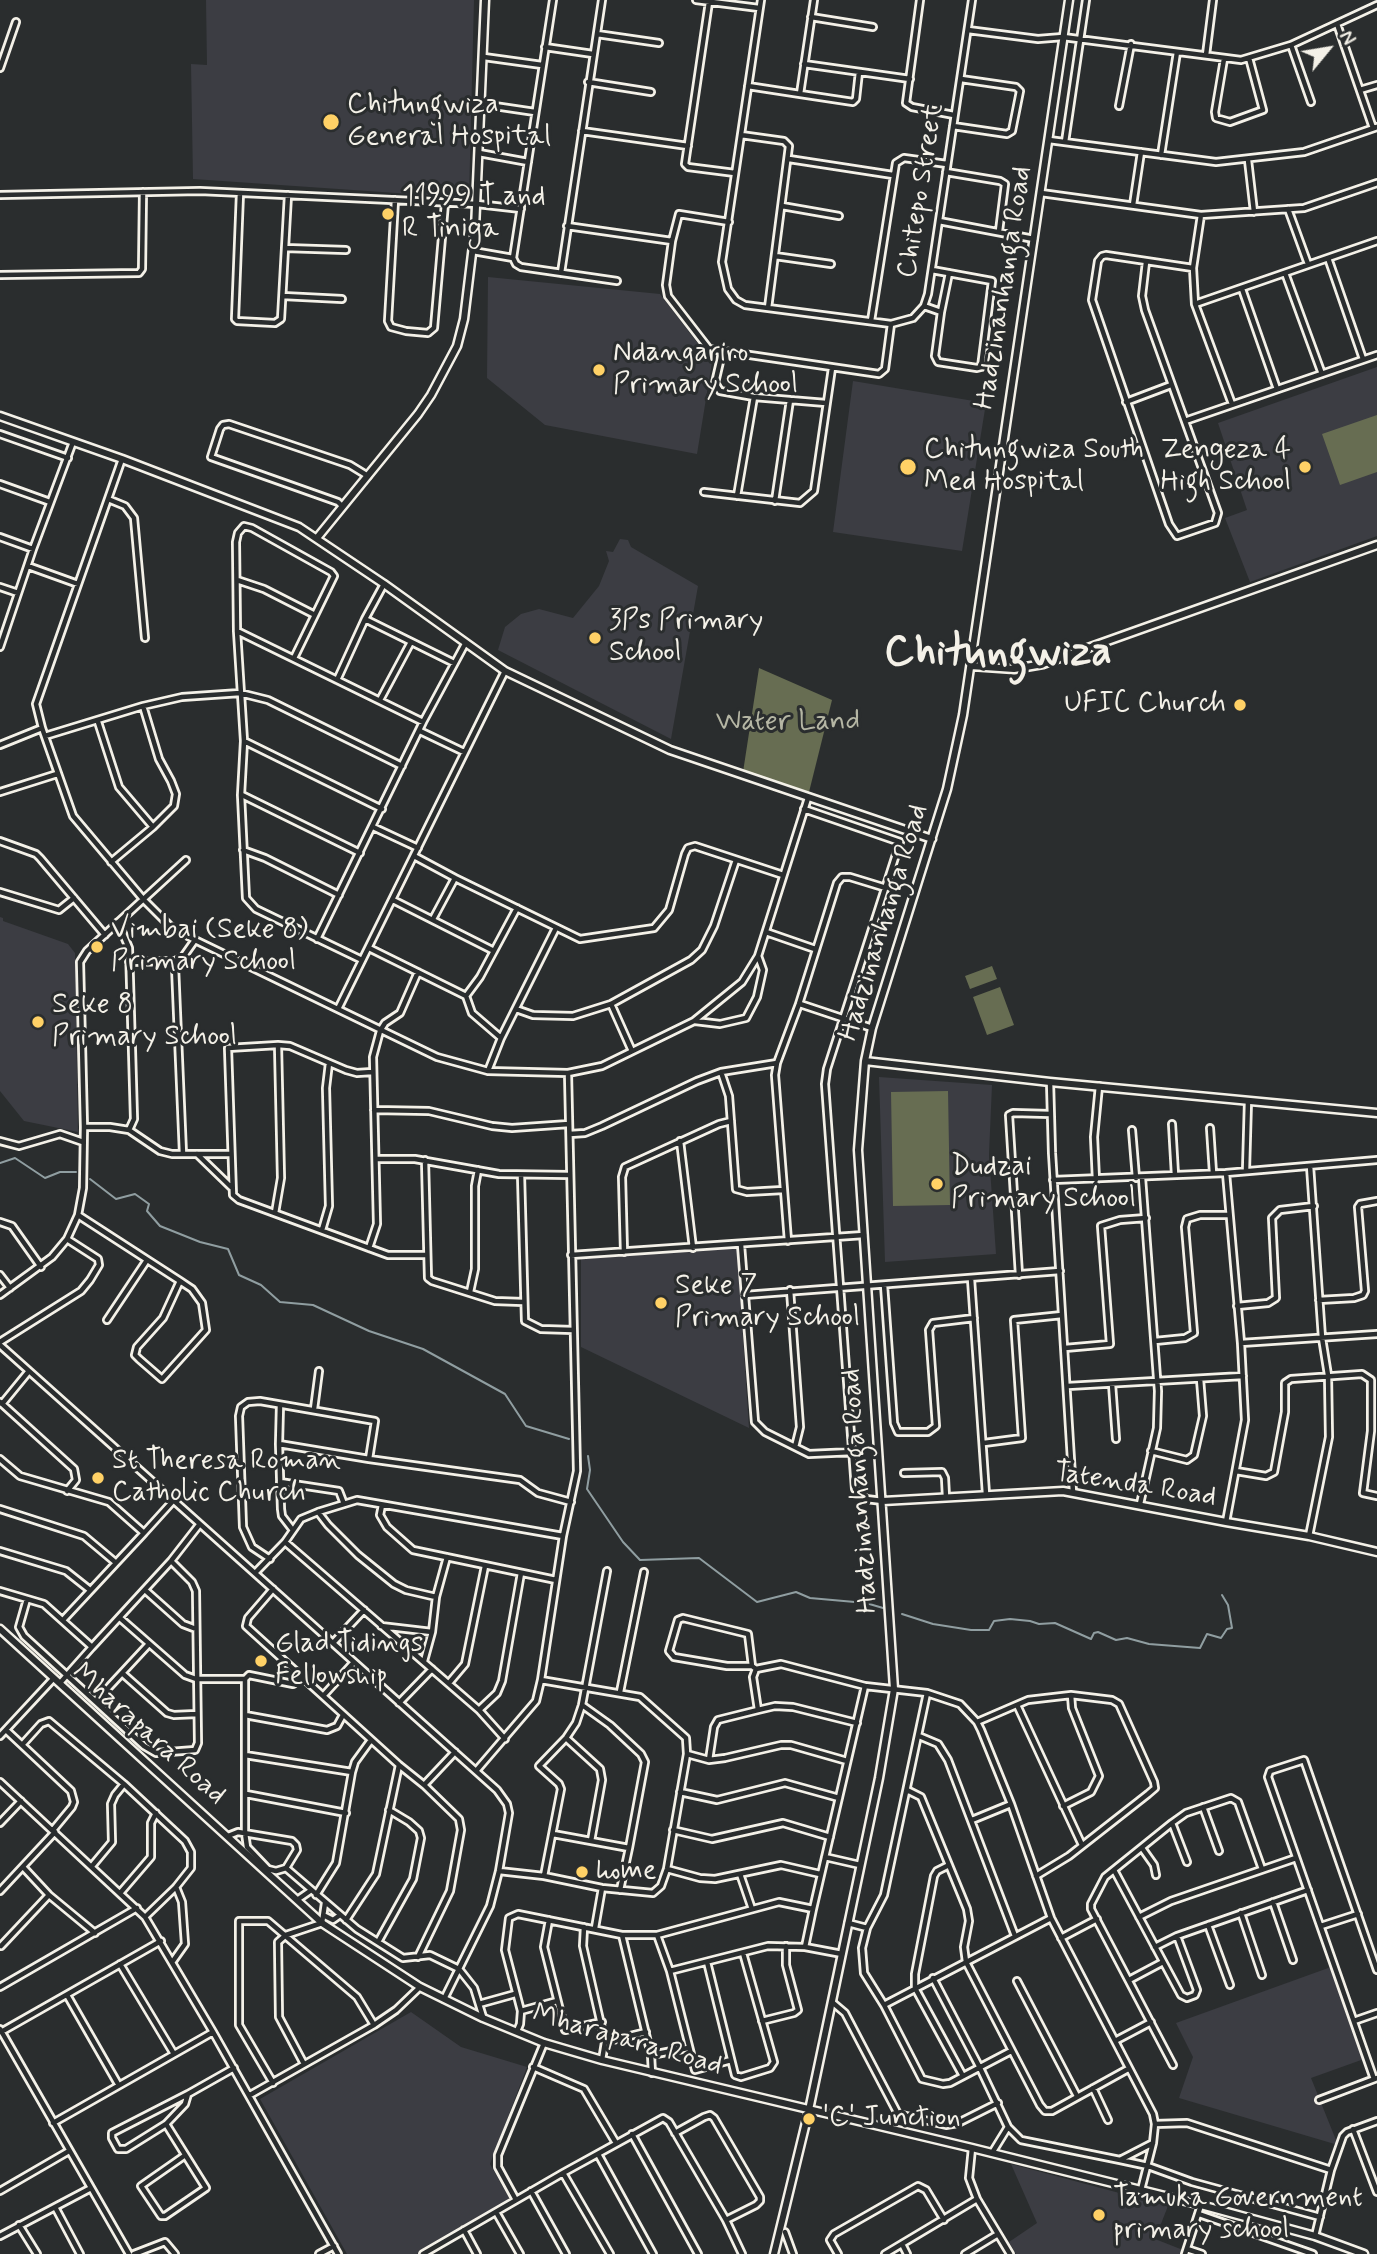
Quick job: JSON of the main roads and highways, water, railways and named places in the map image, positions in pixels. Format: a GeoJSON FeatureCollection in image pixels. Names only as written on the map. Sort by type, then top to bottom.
{"type":"FeatureCollection","features":[{"type":"Feature","properties":{"kind":"waterway"},"geometry":{"type":"LineString","coordinates":[[0,1163],[15,1158],[45,1178],[60,1172],[76,1172]]}},
{"type":"Feature","properties":{"kind":"waterway"},"geometry":{"type":"LineString","coordinates":[[90,1179],[116,1199],[135,1194],[149,1204],[147,1211],[160,1226],[200,1242],[228,1249],[239,1275],[261,1285],[280,1302],[313,1305],[369,1331],[423,1349],[505,1394],[526,1426],[569,1439]]}},
{"type":"Feature","properties":{"kind":"waterway"},"geometry":{"type":"LineString","coordinates":[[588,1456],[590,1470],[587,1489],[623,1542],[640,1560],[699,1558],[757,1602],[796,1592],[810,1598],[866,1603],[883,1608]]}},
{"type":"Feature","properties":{"kind":"waterway"},"geometry":{"type":"LineString","coordinates":[[902,1614],[933,1624],[971,1630],[989,1630],[994,1621],[1010,1619],[1039,1624],[1055,1623],[1091,1639],[1094,1633],[1098,1632],[1116,1640],[1127,1638],[1149,1644],[1200,1648],[1207,1634],[1221,1638],[1227,1629],[1232,1628],[1228,1605],[1222,1595]]}},
{"type":"Feature","properties":{"kind":"place","name":"Chitungwiza General Hospital"},"geometry":{"type":"Point","coordinates":[331,122]}},
{"type":"Feature","properties":{"kind":"place","name":"11999 T and R Tiniga"},"geometry":{"type":"Point","coordinates":[388,214]}},
{"type":"Feature","properties":{"kind":"place","name":"Ndangariro Primary School"},"geometry":{"type":"Point","coordinates":[599,370]}},
{"type":"Feature","properties":{"kind":"place","name":"Chitungwiza South Med Hospital"},"geometry":{"type":"Point","coordinates":[908,467]}},
{"type":"Feature","properties":{"kind":"place","name":"Zengeza 4 High School"},"geometry":{"type":"Point","coordinates":[1305,467]}},
{"type":"Feature","properties":{"kind":"place","name":"3Ps Primary School"},"geometry":{"type":"Point","coordinates":[595,638]}},
{"type":"Feature","properties":{"kind":"place","name":"UFIC Church"},"geometry":{"type":"Point","coordinates":[1240,705]}},
{"type":"Feature","properties":{"kind":"place","name":"Vimbai (Seke 8) Primary School"},"geometry":{"type":"Point","coordinates":[97,947]}},
{"type":"Feature","properties":{"kind":"place","name":"Seke 8 Primary School"},"geometry":{"type":"Point","coordinates":[38,1022]}},
{"type":"Feature","properties":{"kind":"place","name":"Dudzai Primary School"},"geometry":{"type":"Point","coordinates":[937,1184]}},
{"type":"Feature","properties":{"kind":"place","name":"Seke 7 Primary School"},"geometry":{"type":"Point","coordinates":[661,1303]}},
{"type":"Feature","properties":{"kind":"place","name":"St Theresa Roman Catholic Church"},"geometry":{"type":"Point","coordinates":[98,1478]}},
{"type":"Feature","properties":{"kind":"place","name":"Glad Tidings Fellowship"},"geometry":{"type":"Point","coordinates":[261,1661]}},
{"type":"Feature","properties":{"kind":"place","name":"home"},"geometry":{"type":"Point","coordinates":[582,1872]}},
{"type":"Feature","properties":{"kind":"place","name":"'C' Junction"},"geometry":{"type":"Point","coordinates":[809,2119]}},
{"type":"Feature","properties":{"kind":"place","name":"Tamuka Government primary school"},"geometry":{"type":"Point","coordinates":[1099,2215]}},
{"type":"Feature","properties":{"kind":"district","name":"Chitungwiza"},"geometry":{"type":"Point","coordinates":[998,655]}},
{"type":"Feature","properties":{"kind":"park label","name":"Water Land"},"geometry":{"type":"Point","coordinates":[788,723]}}]}
